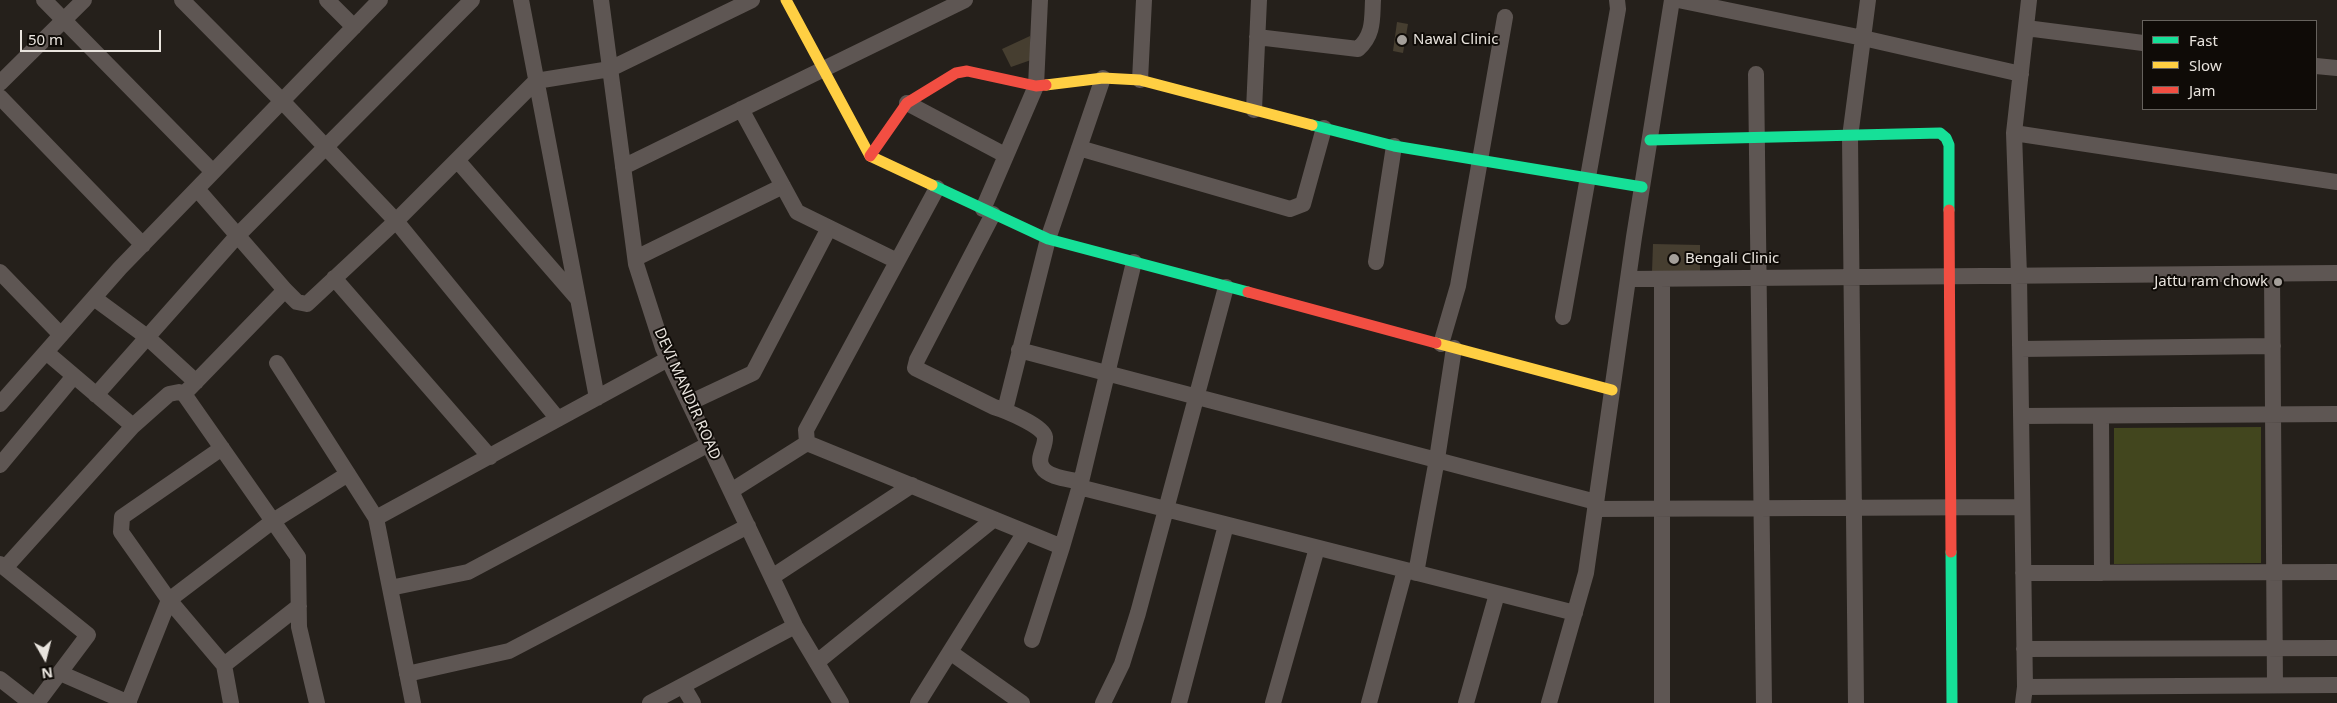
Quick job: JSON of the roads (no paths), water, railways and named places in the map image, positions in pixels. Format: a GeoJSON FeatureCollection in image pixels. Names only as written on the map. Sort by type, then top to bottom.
{"type":"FeatureCollection","features":[{"type":"Feature","properties":{"kind":"street"},"geometry":{"type":"LineString","coordinates":[[44,0],[213,172]]}},
{"type":"Feature","properties":{"kind":"street"},"geometry":{"type":"LineString","coordinates":[[0,84],[84,0]]}},
{"type":"Feature","properties":{"kind":"street"},"geometry":{"type":"LineString","coordinates":[[182,0],[326,146],[396,221],[558,419]]}},
{"type":"Feature","properties":{"kind":"street"},"geometry":{"type":"LineString","coordinates":[[327,0],[354,27]]}},
{"type":"Feature","properties":{"kind":"street"},"geometry":{"type":"LineString","coordinates":[[3,395],[46,352],[143,245],[380,0]]}},
{"type":"Feature","properties":{"kind":"street"},"geometry":{"type":"LineString","coordinates":[[96,395],[237,236],[472,0]]}},
{"type":"Feature","properties":{"kind":"street"},"geometry":{"type":"LineString","coordinates":[[521,0],[597,398]]}},
{"type":"Feature","properties":{"kind":"street","name":"DEVI MANDIR ROAD"},"geometry":{"type":"LineString","coordinates":[[601,0],[636,258],[668,359],[795,626],[841,703]]}},
{"type":"Feature","properties":{"kind":"street"},"geometry":{"type":"LineString","coordinates":[[197,189],[285,290],[298,302],[307,304],[396,221],[536,81],[610,70],[752,0]]}},
{"type":"Feature","properties":{"kind":"street"},"geometry":{"type":"LineString","coordinates":[[786,0],[870,156],[937,188],[1048,239],[1612,390]]}},
{"type":"Feature","properties":{"kind":"street"},"geometry":{"type":"LineString","coordinates":[[1040,0],[1036,86],[1005,155],[988,211],[917,360],[915,368],[994,407],[1005,410],[1043,431],[1046,438],[1040,462],[1042,468],[1049,474],[1166,509],[1575,613]]}},
{"type":"Feature","properties":{"kind":"street"},"geometry":{"type":"LineString","coordinates":[[1140,80],[1144,0]]}},
{"type":"Feature","properties":{"kind":"street"},"geometry":{"type":"LineString","coordinates":[[1254,110],[1259,0]]}},
{"type":"Feature","properties":{"kind":"street"},"geometry":{"type":"LineString","coordinates":[[1257,37],[1358,49],[1366,42],[1371,33],[1373,0]]}},
{"type":"Feature","properties":{"kind":"street"},"geometry":{"type":"LineString","coordinates":[[1563,318],[1618,9],[1617,0]]}},
{"type":"Feature","properties":{"kind":"street"},"geometry":{"type":"LineString","coordinates":[[1549,703],[1586,573],[1628,279],[1672,0]]}},
{"type":"Feature","properties":{"kind":"street"},"geometry":{"type":"LineString","coordinates":[[1678,0],[1863,38],[2020,74]]}},
{"type":"Feature","properties":{"kind":"street"},"geometry":{"type":"LineString","coordinates":[[1856,703],[1850,137],[1868,0]]}},
{"type":"Feature","properties":{"kind":"street"},"geometry":{"type":"LineString","coordinates":[[2030,0],[2014,133],[2020,349],[2024,695],[2275,685],[2337,685]]}},
{"type":"Feature","properties":{"kind":"street"},"geometry":{"type":"LineString","coordinates":[[623,167],[958,1]]}},
{"type":"Feature","properties":{"kind":"street"},"geometry":{"type":"LineString","coordinates":[[1368,703],[1410,571],[1437,459],[1448,346],[1505,17]]}},
{"type":"Feature","properties":{"kind":"street"},"geometry":{"type":"LineString","coordinates":[[2026,28],[2142,43]]}},
{"type":"Feature","properties":{"kind":"street"},"geometry":{"type":"LineString","coordinates":[[2317,66],[2337,68]]}},
{"type":"Feature","properties":{"kind":"street"},"geometry":{"type":"LineString","coordinates":[[870,156],[907,104],[956,73],[966,71],[1036,86],[1103,78],[1140,80],[1394,146],[1642,188]]}},
{"type":"Feature","properties":{"kind":"street"},"geometry":{"type":"LineString","coordinates":[[1756,74],[1757,278],[1764,703]]}},
{"type":"Feature","properties":{"kind":"street"},"geometry":{"type":"LineString","coordinates":[[1005,410],[1048,239],[1103,78]]}},
{"type":"Feature","properties":{"kind":"street"},"geometry":{"type":"LineString","coordinates":[[0,97],[143,245]]}},
{"type":"Feature","properties":{"kind":"street"},"geometry":{"type":"LineString","coordinates":[[907,104],[1005,155]]}},
{"type":"Feature","properties":{"kind":"street"},"geometry":{"type":"LineString","coordinates":[[741,109],[797,212],[897,261]]}},
{"type":"Feature","properties":{"kind":"street"},"geometry":{"type":"LineString","coordinates":[[1079,148],[1290,209],[1303,204],[1324,128]]}},
{"type":"Feature","properties":{"kind":"street"},"geometry":{"type":"LineString","coordinates":[[1650,140],[1850,137],[1940,133],[1946,138],[1949,145],[1951,276],[1952,703]]}},
{"type":"Feature","properties":{"kind":"street"},"geometry":{"type":"LineString","coordinates":[[2014,133],[2337,182]]}},
{"type":"Feature","properties":{"kind":"street"},"geometry":{"type":"LineString","coordinates":[[1376,262],[1394,146]]}},
{"type":"Feature","properties":{"kind":"street"},"geometry":{"type":"LineString","coordinates":[[457,160],[577,299]]}},
{"type":"Feature","properties":{"kind":"street"},"geometry":{"type":"LineString","coordinates":[[636,258],[783,186]]}},
{"type":"Feature","properties":{"kind":"street"},"geometry":{"type":"LineString","coordinates":[[807,443],[806,430],[937,188]]}},
{"type":"Feature","properties":{"kind":"street"},"geometry":{"type":"LineString","coordinates":[[689,403],[753,373],[829,228]]}},
{"type":"Feature","properties":{"kind":"street"},"geometry":{"type":"LineString","coordinates":[[1032,640],[1080,484],[1134,262]]}},
{"type":"Feature","properties":{"kind":"street"},"geometry":{"type":"LineString","coordinates":[[0,272],[61,335]]}},
{"type":"Feature","properties":{"kind":"street"},"geometry":{"type":"LineString","coordinates":[[1628,279],[2337,273]]}},
{"type":"Feature","properties":{"kind":"street"},"geometry":{"type":"LineString","coordinates":[[2272,274],[2275,685]]}},
{"type":"Feature","properties":{"kind":"street"},"geometry":{"type":"LineString","coordinates":[[334,278],[490,456]]}},
{"type":"Feature","properties":{"kind":"street"},"geometry":{"type":"LineString","coordinates":[[1662,279],[1662,703]]}},
{"type":"Feature","properties":{"kind":"street"},"geometry":{"type":"LineString","coordinates":[[1103,703],[1122,664],[1226,287]]}},
{"type":"Feature","properties":{"kind":"street"},"geometry":{"type":"LineString","coordinates":[[184,394],[285,290]]}},
{"type":"Feature","properties":{"kind":"street"},"geometry":{"type":"LineString","coordinates":[[94,298],[147,337],[196,382]]}},
{"type":"Feature","properties":{"kind":"street"},"geometry":{"type":"LineString","coordinates":[[2020,349],[2273,346]]}},
{"type":"Feature","properties":{"kind":"street"},"geometry":{"type":"LineString","coordinates":[[1019,350],[1437,459],[1596,505],[1662,509],[2022,508]]}},
{"type":"Feature","properties":{"kind":"street"},"geometry":{"type":"LineString","coordinates":[[46,352],[133,426]]}},
{"type":"Feature","properties":{"kind":"street"},"geometry":{"type":"LineString","coordinates":[[376,518],[668,359]]}},
{"type":"Feature","properties":{"kind":"street"},"geometry":{"type":"LineString","coordinates":[[277,363],[376,518],[413,703]]}},
{"type":"Feature","properties":{"kind":"street"},"geometry":{"type":"LineString","coordinates":[[0,465],[74,376]]}},
{"type":"Feature","properties":{"kind":"street"},"geometry":{"type":"LineString","coordinates":[[37,703],[88,635],[2,566],[133,426],[169,394],[179,392],[184,394],[298,557],[299,627],[317,703]]}},
{"type":"Feature","properties":{"kind":"street"},"geometry":{"type":"LineString","coordinates":[[2020,416],[2337,414]]}},
{"type":"Feature","properties":{"kind":"street"},"geometry":{"type":"LineString","coordinates":[[2101,416],[2102,573]]}},
{"type":"Feature","properties":{"kind":"street"},"geometry":{"type":"LineString","coordinates":[[807,443],[1062,547]]}},
{"type":"Feature","properties":{"kind":"street"},"geometry":{"type":"LineString","coordinates":[[731,491],[807,443]]}},
{"type":"Feature","properties":{"kind":"street"},"geometry":{"type":"LineString","coordinates":[[390,588],[468,572],[709,444]]}},
{"type":"Feature","properties":{"kind":"street"},"geometry":{"type":"LineString","coordinates":[[222,448],[122,517],[121,532],[169,600],[224,665],[231,703]]}},
{"type":"Feature","properties":{"kind":"street"},"geometry":{"type":"LineString","coordinates":[[60,673],[129,703],[169,600],[273,521],[348,474]]}},
{"type":"Feature","properties":{"kind":"street"},"geometry":{"type":"LineString","coordinates":[[772,577],[912,485]]}},
{"type":"Feature","properties":{"kind":"street"},"geometry":{"type":"LineString","coordinates":[[817,662],[994,519]]}},
{"type":"Feature","properties":{"kind":"street"},"geometry":{"type":"LineString","coordinates":[[1179,703],[1226,524]]}},
{"type":"Feature","properties":{"kind":"street"},"geometry":{"type":"LineString","coordinates":[[407,674],[509,651],[748,526]]}},
{"type":"Feature","properties":{"kind":"street"},"geometry":{"type":"LineString","coordinates":[[918,703],[1025,532]]}},
{"type":"Feature","properties":{"kind":"street"},"geometry":{"type":"LineString","coordinates":[[1273,703],[1317,548]]}},
{"type":"Feature","properties":{"kind":"street"},"geometry":{"type":"LineString","coordinates":[[2023,573],[2337,572]]}},
{"type":"Feature","properties":{"kind":"street"},"geometry":{"type":"LineString","coordinates":[[1466,703],[1497,594]]}},
{"type":"Feature","properties":{"kind":"street"},"geometry":{"type":"LineString","coordinates":[[224,665],[298,606]]}},
{"type":"Feature","properties":{"kind":"street"},"geometry":{"type":"LineString","coordinates":[[650,703],[795,626]]}},
{"type":"Feature","properties":{"kind":"street"},"geometry":{"type":"LineString","coordinates":[[2024,650],[2337,648]]}},
{"type":"Feature","properties":{"kind":"street"},"geometry":{"type":"LineString","coordinates":[[950,652],[1022,703]]}},
{"type":"Feature","properties":{"kind":"street"},"geometry":{"type":"LineString","coordinates":[[0,679],[31,703]]}},
{"type":"Feature","properties":{"kind":"street"},"geometry":{"type":"LineString","coordinates":[[683,686],[693,703]]}},
{"type":"Feature","properties":{"kind":"place","name":"Nawal Clinic"},"geometry":{"type":"Point","coordinates":[1402,40]}},
{"type":"Feature","properties":{"kind":"place","name":"Bengali Clinic"},"geometry":{"type":"Point","coordinates":[1674,259]}},
{"type":"Feature","properties":{"kind":"place","name":"Jattu ram chowk"},"geometry":{"type":"Point","coordinates":[2278,282]}}]}
